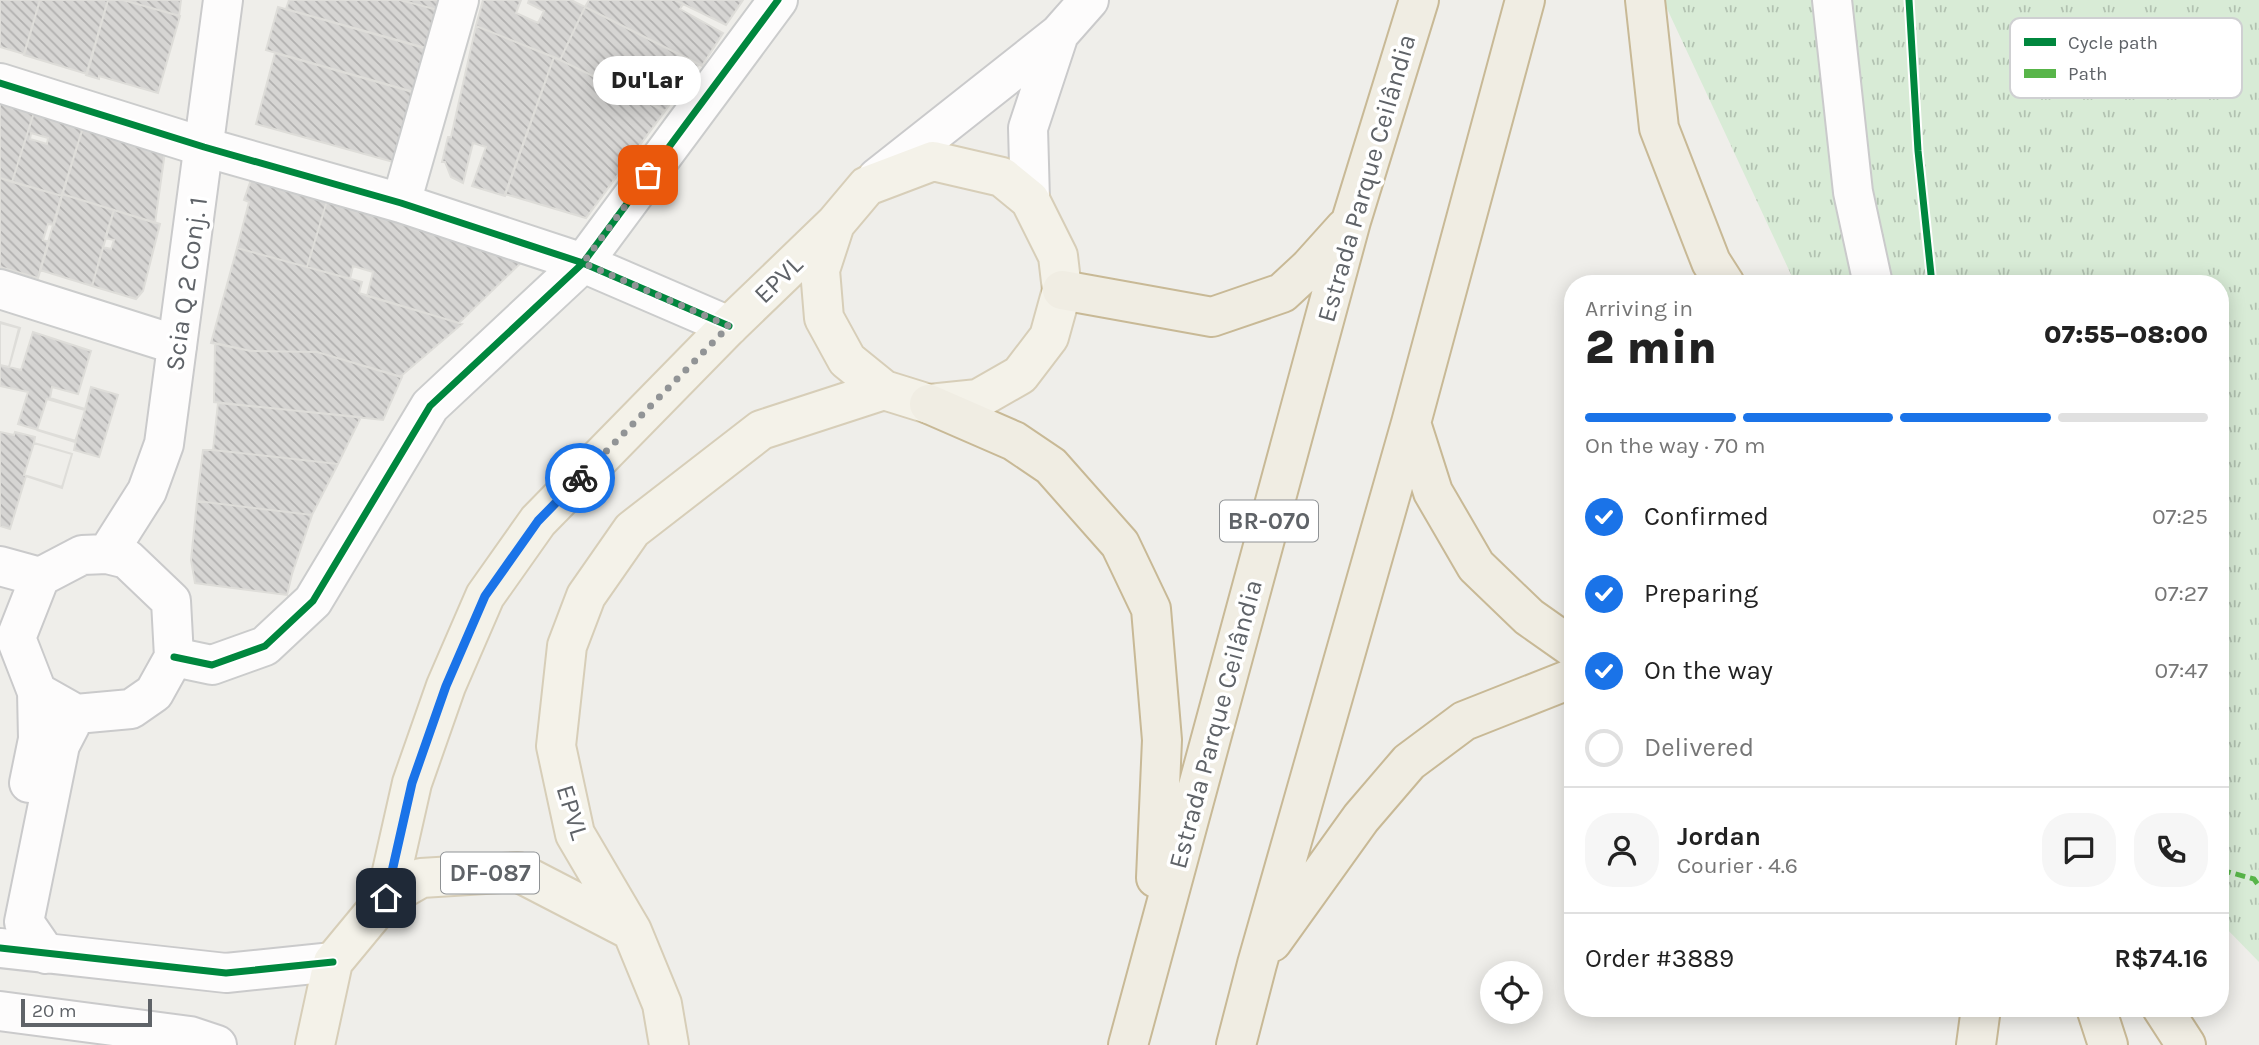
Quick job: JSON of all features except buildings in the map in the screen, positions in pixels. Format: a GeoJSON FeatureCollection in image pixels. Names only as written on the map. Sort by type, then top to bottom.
{"type":"FeatureCollection","features":[{"type":"Feature","properties":{"kind":"highway","name":"Estrada Parque Ceilândia"},"geometry":{"type":"LineString","coordinates":[[1128,1045],[1351,221],[1419,0]]}},
{"type":"Feature","properties":{"kind":"highway"},"geometry":{"type":"LineString","coordinates":[[1237,1045],[1257,964],[1411,423],[1525,0]]}},
{"type":"Feature","properties":{"kind":"highway"},"geometry":{"type":"LineString","coordinates":[[1645,0],[1658,128],[1711,262],[1719,275]]}},
{"type":"Feature","properties":{"kind":"highway"},"geometry":{"type":"LineString","coordinates":[[1062,290],[1212,317],[1282,293],[1309,268],[1351,221]]}},
{"type":"Feature","properties":{"kind":"highway"},"geometry":{"type":"LineString","coordinates":[[929,404],[1014,441],[1051,466],[1120,544],[1151,609],[1162,740],[1153,950]]}},
{"type":"Feature","properties":{"kind":"highway"},"geometry":{"type":"LineString","coordinates":[[1411,423],[1433,492],[1475,566],[1528,617],[1564,642]]}},
{"type":"Feature","properties":{"kind":"highway"},"geometry":{"type":"LineString","coordinates":[[1257,964],[1361,818],[1409,762],[1464,721],[1564,682]]}},
{"type":"Feature","properties":{"kind":"highway"},"geometry":{"type":"LineString","coordinates":[[1976,1045],[1980,1017]]}},
{"type":"Feature","properties":{"kind":"highway"},"geometry":{"type":"LineString","coordinates":[[2099,1017],[2108,1045]]}},
{"type":"Feature","properties":{"kind":"highway"},"geometry":{"type":"LineString","coordinates":[[2168,1017],[2186,1045]]}},
{"type":"Feature","properties":{"kind":"main road"},"geometry":{"type":"LineString","coordinates":[[933,161],[1002,177],[1030,200],[1058,256],[1062,290],[1049,337],[1020,375],[978,399],[929,404],[884,390],[847,360],[824,318],[820,270],[835,224],[867,186],[933,161]]}},
{"type":"Feature","properties":{"kind":"main road","name":"EPVL"},"geometry":{"type":"LineString","coordinates":[[386,898],[412,783],[446,686],[485,596],[538,521],[729,326],[835,224]]}},
{"type":"Feature","properties":{"kind":"main road","name":"EPVL"},"geometry":{"type":"LineString","coordinates":[[663,1004],[632,931],[576,835],[555,747],[567,646],[586,596],[632,530],[761,430],[884,390]]}},
{"type":"Feature","properties":{"kind":"main road","name":"DF-087"},"geometry":{"type":"LineString","coordinates":[[315,1045],[333,962],[386,898],[421,878],[518,872],[632,931]]}},
{"type":"Feature","properties":{"kind":"main road"},"geometry":{"type":"LineString","coordinates":[[663,1004],[669,1045]]}},
{"type":"Feature","properties":{"kind":"main road"},"geometry":{"type":"LineString","coordinates":[[663,1004],[697,1045]]}},
{"type":"Feature","properties":{"kind":"street","name":"Scia Q 2 Conj. 1"},"geometry":{"type":"LineString","coordinates":[[107,554],[147,491],[164,444],[223,0]]}},
{"type":"Feature","properties":{"kind":"street"},"geometry":{"type":"LineString","coordinates":[[401,203],[459,0]]}},
{"type":"Feature","properties":{"kind":"street"},"geometry":{"type":"LineString","coordinates":[[174,657],[212,665],[265,646],[313,601],[430,406],[583,263],[778,0]]}},
{"type":"Feature","properties":{"kind":"street"},"geometry":{"type":"LineString","coordinates":[[867,186],[1059,34],[1089,0]]}},
{"type":"Feature","properties":{"kind":"street"},"geometry":{"type":"LineString","coordinates":[[1832,0],[1853,192],[1871,275]]}},
{"type":"Feature","properties":{"kind":"street"},"geometry":{"type":"LineString","coordinates":[[1030,200],[1028,128],[1059,34]]}},
{"type":"Feature","properties":{"kind":"street"},"geometry":{"type":"LineString","coordinates":[[0,83],[204,147],[401,203],[583,263],[729,326]]}},
{"type":"Feature","properties":{"kind":"street"},"geometry":{"type":"LineString","coordinates":[[0,289],[177,345]]}},
{"type":"Feature","properties":{"kind":"street"},"geometry":{"type":"LineString","coordinates":[[0,920],[38,739],[37,692],[8,636],[40,578],[82,555],[107,554],[127,559],[172,601],[174,657],[154,693],[131,709],[76,713],[37,692]]}},
{"type":"Feature","properties":{"kind":"street"},"geometry":{"type":"LineString","coordinates":[[0,566],[40,578]]}},
{"type":"Feature","properties":{"kind":"street"},"geometry":{"type":"LineString","coordinates":[[46,954],[24,922],[60,745],[76,713]]}},
{"type":"Feature","properties":{"kind":"street"},"geometry":{"type":"LineString","coordinates":[[0,948],[226,973],[333,962]]}},
{"type":"Feature","properties":{"kind":"street"},"geometry":{"type":"LineString","coordinates":[[0,1010],[190,1037],[217,1045]]}},
{"type":"Feature","properties":{"kind":"green space"},"geometry":{"type":"Polygon","coordinates":[[[1663,0],[2259,0],[2259,962],[2229,931],[2229,275],[1791,275],[1663,0]]]}},
{"type":"Feature","properties":{"kind":"marked path"},"geometry":{"type":"LineString","coordinates":[[2229,872],[2254,879],[2259,886]]}},
{"type":"Feature","properties":{"kind":"cycle path"},"geometry":{"type":"LineString","coordinates":[[174,657],[212,665],[265,646],[313,601],[430,406],[583,263],[778,0]]}},
{"type":"Feature","properties":{"kind":"cycle path"},"geometry":{"type":"LineString","coordinates":[[1909,0],[1918,151],[1931,275]]}},
{"type":"Feature","properties":{"kind":"cycle path"},"geometry":{"type":"LineString","coordinates":[[0,83],[204,147],[401,203],[583,263],[729,326]]}},
{"type":"Feature","properties":{"kind":"cycle path"},"geometry":{"type":"LineString","coordinates":[[0,948],[226,973],[333,962]]}},
{"type":"Feature","properties":{"kind":"way so far"},"geometry":{"type":"LineString","coordinates":[[580,478],[729,326],[583,263],[648,175]]}},
{"type":"Feature","properties":{"kind":"place","name":"Du'Lar"},"geometry":{"type":"Point","coordinates":[648,175]}},
{"type":"Feature","properties":{"kind":"route"},"geometry":{"type":"LineString","coordinates":[[386,898],[412,783],[446,686],[485,596],[538,521],[580,478]]}}]}
